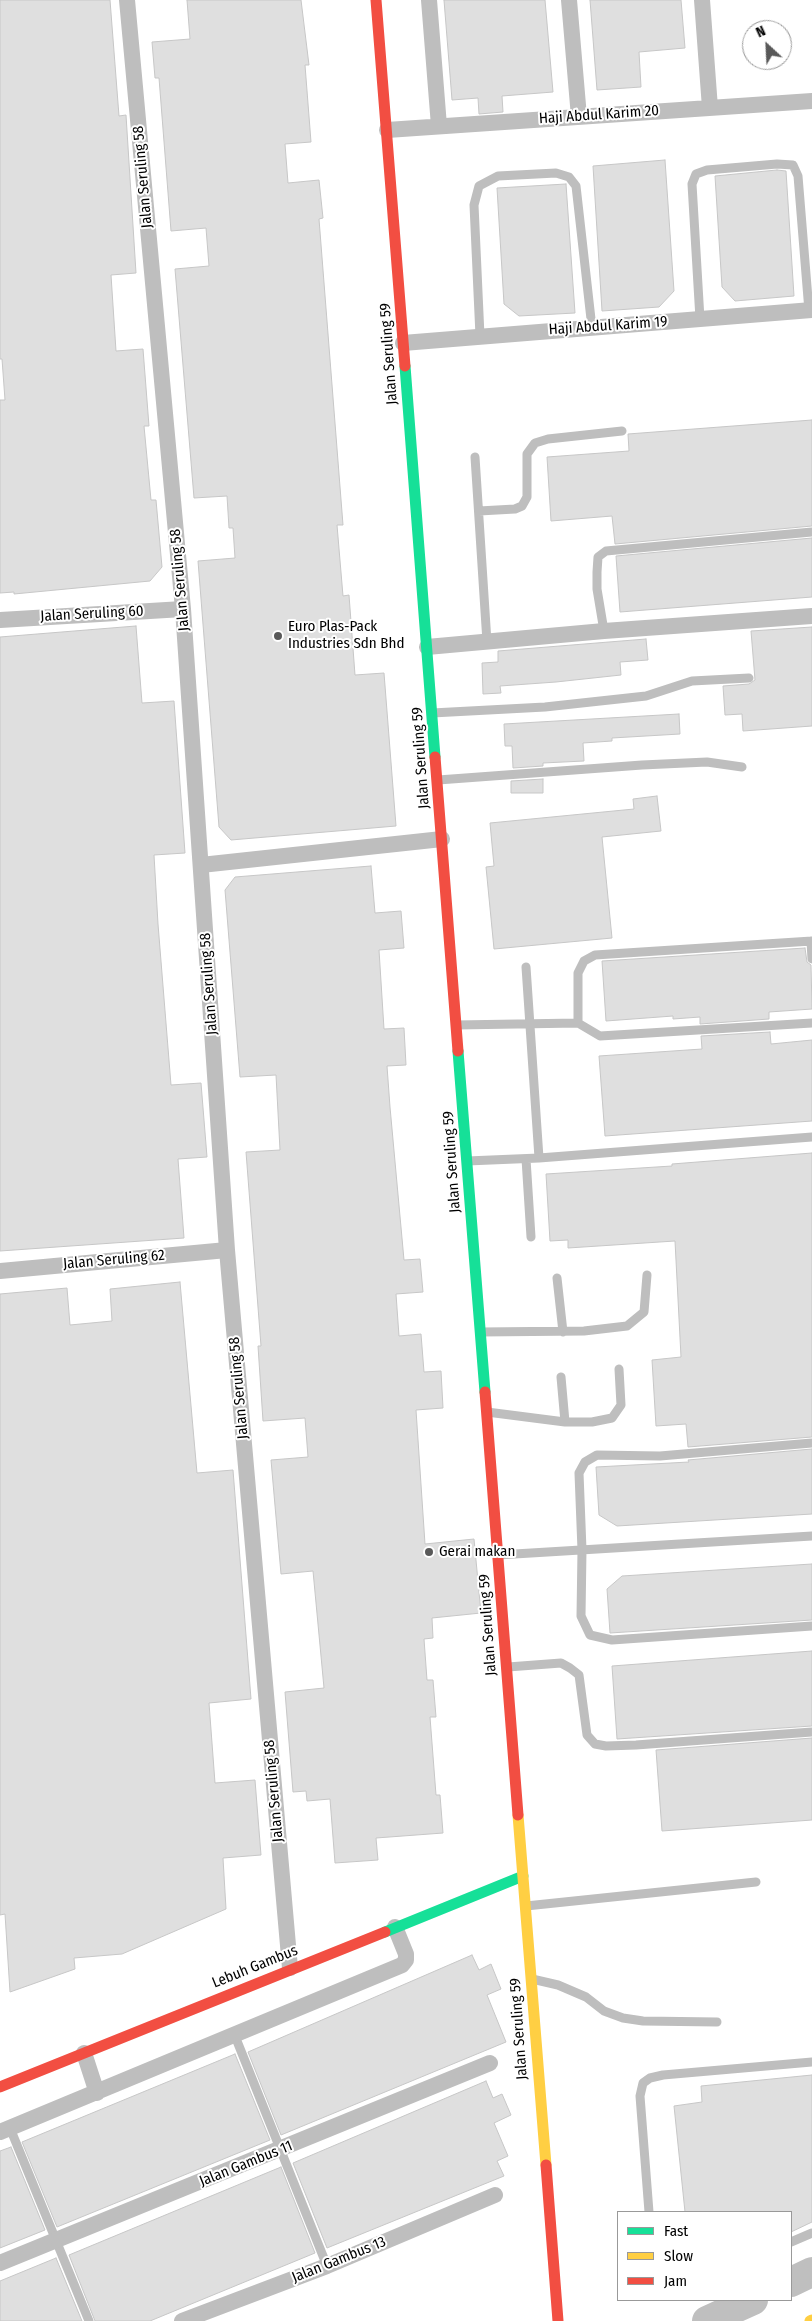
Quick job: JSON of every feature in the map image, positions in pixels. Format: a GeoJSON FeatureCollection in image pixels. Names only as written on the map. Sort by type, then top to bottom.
{"type":"FeatureCollection","features":[{"type":"Feature","properties":{"kind":"main road","name":"Jalan Seruling 59"},"geometry":{"type":"LineString","coordinates":[[376,0],[558,2321]]}},
{"type":"Feature","properties":{"kind":"main road","name":"Lebuh Gambus"},"geometry":{"type":"LineString","coordinates":[[0,2087],[290,1968],[523,1876]]}},
{"type":"Feature","properties":{"kind":"street","name":"Jalan Seruling 58"},"geometry":{"type":"LineString","coordinates":[[127,0],[183,609],[227,1250],[290,1968]]}},
{"type":"Feature","properties":{"kind":"street"},"geometry":{"type":"LineString","coordinates":[[429,0],[439,126]]}},
{"type":"Feature","properties":{"kind":"street"},"geometry":{"type":"LineString","coordinates":[[569,0],[579,117]]}},
{"type":"Feature","properties":{"kind":"street"},"geometry":{"type":"LineString","coordinates":[[702,0],[710,108]]}},
{"type":"Feature","properties":{"kind":"street","name":"Haji Abdul Karim 20"},"geometry":{"type":"LineString","coordinates":[[386,130],[812,101]]}},
{"type":"Feature","properties":{"kind":"street","name":"Haji Abdul Karim 19"},"geometry":{"type":"LineString","coordinates":[[403,343],[810,310]]}},
{"type":"Feature","properties":{"kind":"street","name":"Jalan Seruling 60"},"geometry":{"type":"LineString","coordinates":[[0,620],[183,609]]}},
{"type":"Feature","properties":{"kind":"street"},"geometry":{"type":"LineString","coordinates":[[427,647],[604,631],[812,616]]}},
{"type":"Feature","properties":{"kind":"street"},"geometry":{"type":"LineString","coordinates":[[201,865],[442,839]]}},
{"type":"Feature","properties":{"kind":"street","name":"Jalan Seruling 62"},"geometry":{"type":"LineString","coordinates":[[0,1271],[227,1250]]}},
{"type":"Feature","properties":{"kind":"street"},"geometry":{"type":"LineString","coordinates":[[5,2130],[402,1965],[406,1960],[406,1954],[395,1927]]}},
{"type":"Feature","properties":{"kind":"street"},"geometry":{"type":"LineString","coordinates":[[84,2053],[97,2093]]}},
{"type":"Feature","properties":{"kind":"street","name":"Jalan Gambus 11"},"geometry":{"type":"LineString","coordinates":[[0,2263],[281,2150],[490,2063]]}},
{"type":"Feature","properties":{"kind":"street","name":"Jalan Gambus 13"},"geometry":{"type":"LineString","coordinates":[[182,2321],[199,2318],[495,2195]]}},
{"type":"Feature","properties":{"kind":"lane"},"geometry":{"type":"LineString","coordinates":[[700,319],[692,184],[696,174],[708,170],[777,164],[793,165],[798,176],[810,310]]}},
{"type":"Feature","properties":{"kind":"lane"},"geometry":{"type":"LineString","coordinates":[[480,336],[474,205],[479,186],[498,176],[556,173],[569,177],[576,186],[592,328]]}},
{"type":"Feature","properties":{"kind":"lane"},"geometry":{"type":"LineString","coordinates":[[479,511],[515,509],[522,506],[527,498],[527,454],[536,442],[622,431]]}},
{"type":"Feature","properties":{"kind":"lane"},"geometry":{"type":"LineString","coordinates":[[476,457],[487,642]]}},
{"type":"Feature","properties":{"kind":"lane"},"geometry":{"type":"LineString","coordinates":[[604,631],[597,589],[597,572],[598,557],[606,551],[812,532]]}},
{"type":"Feature","properties":{"kind":"lane"},"geometry":{"type":"LineString","coordinates":[[432,713],[564,705],[646,696],[692,681],[749,678]]}},
{"type":"Feature","properties":{"kind":"lane"},"geometry":{"type":"LineString","coordinates":[[437,780],[708,762],[742,767]]}},
{"type":"Feature","properties":{"kind":"lane"},"geometry":{"type":"LineString","coordinates":[[578,1023],[578,973],[584,962],[595,955],[811,941],[812,959]]}},
{"type":"Feature","properties":{"kind":"lane"},"geometry":{"type":"LineString","coordinates":[[526,967],[539,1158]]}},
{"type":"Feature","properties":{"kind":"lane"},"geometry":{"type":"LineString","coordinates":[[456,1025],[578,1023],[600,1036],[812,1023]]}},
{"type":"Feature","properties":{"kind":"lane"},"geometry":{"type":"LineString","coordinates":[[467,1161],[526,1159],[812,1137]]}},
{"type":"Feature","properties":{"kind":"lane"},"geometry":{"type":"LineString","coordinates":[[526,1159],[531,1237]]}},
{"type":"Feature","properties":{"kind":"lane"},"geometry":{"type":"LineString","coordinates":[[480,1332],[562,1332],[627,1326],[644,1312],[647,1275]]}},
{"type":"Feature","properties":{"kind":"lane"},"geometry":{"type":"LineString","coordinates":[[557,1278],[562,1332]]}},
{"type":"Feature","properties":{"kind":"lane"},"geometry":{"type":"LineString","coordinates":[[486,1412],[565,1422],[592,1422],[612,1418],[622,1405],[618,1369]]}},
{"type":"Feature","properties":{"kind":"lane"},"geometry":{"type":"LineString","coordinates":[[561,1376],[565,1422]]}},
{"type":"Feature","properties":{"kind":"lane"},"geometry":{"type":"LineString","coordinates":[[812,1443],[660,1456],[597,1455],[585,1462],[579,1473],[582,1550],[581,1616],[590,1635],[612,1640],[812,1626]]}},
{"type":"Feature","properties":{"kind":"lane"},"geometry":{"type":"LineString","coordinates":[[498,1555],[812,1536]]}},
{"type":"Feature","properties":{"kind":"lane"},"geometry":{"type":"LineString","coordinates":[[506,1668],[561,1663],[579,1675],[587,1735],[595,1744],[606,1746],[636,1745],[812,1732]]}},
{"type":"Feature","properties":{"kind":"lane"},"geometry":{"type":"LineString","coordinates":[[526,1906],[756,1882]]}},
{"type":"Feature","properties":{"kind":"lane"},"geometry":{"type":"LineString","coordinates":[[530,1979],[558,1985],[586,1997],[604,2011],[623,2018],[643,2021],[717,2022]]}},
{"type":"Feature","properties":{"kind":"lane"},"geometry":{"type":"LineString","coordinates":[[235,2036],[327,2266]]}},
{"type":"Feature","properties":{"kind":"lane"},"geometry":{"type":"LineString","coordinates":[[649,2211],[640,2096],[643,2083],[650,2078],[663,2075],[812,2062]]}},
{"type":"Feature","properties":{"kind":"lane"},"geometry":{"type":"LineString","coordinates":[[5,2130],[56,2240],[89,2321]]}},
{"type":"Feature","properties":{"kind":"lane"},"geometry":{"type":"LineString","coordinates":[[792,2242],[812,2233]]}},
{"type":"Feature","properties":{"kind":"building"},"geometry":{"type":"Polygon","coordinates":[[[0,0],[110,0],[119,116],[126,115],[136,273],[111,275],[116,351],[143,349],[149,426],[144,426],[151,500],[156,500],[162,567],[150,581],[14,594],[14,592],[0,593],[0,400],[5,400],[2,359],[0,359],[0,0]]]}},
{"type":"Feature","properties":{"kind":"building"},"geometry":{"type":"Polygon","coordinates":[[[187,0],[301,0],[309,65],[305,65],[311,142],[285,144],[288,183],[319,180],[323,218],[319,219],[343,525],[337,525],[343,596],[349,595],[355,675],[384,673],[396,826],[231,840],[219,827],[198,561],[235,558],[233,528],[229,528],[227,496],[194,498],[175,269],[209,266],[206,228],[171,231],[159,78],[155,78],[152,42],[190,39],[187,0]]]}},
{"type":"Feature","properties":{"kind":"building"},"geometry":{"type":"Polygon","coordinates":[[[444,0],[545,0],[553,92],[502,96],[503,112],[479,114],[478,98],[452,100],[444,0]]]}},
{"type":"Feature","properties":{"kind":"building"},"geometry":{"type":"Polygon","coordinates":[[[590,0],[681,0],[685,48],[639,52],[641,87],[597,90],[590,0]]]}},
{"type":"Feature","properties":{"kind":"building"},"geometry":{"type":"Polygon","coordinates":[[[665,160],[674,291],[659,307],[602,311],[593,166],[665,160]]]}},
{"type":"Feature","properties":{"kind":"building"},"geometry":{"type":"Polygon","coordinates":[[[777,170],[786,171],[794,296],[735,301],[722,287],[715,176],[777,170]]]}},
{"type":"Feature","properties":{"kind":"building"},"geometry":{"type":"Polygon","coordinates":[[[566,184],[575,313],[519,316],[504,304],[497,188],[566,184]]]}},
{"type":"Feature","properties":{"kind":"building"},"geometry":{"type":"Polygon","coordinates":[[[812,420],[812,526],[615,544],[612,516],[551,521],[547,457],[629,451],[628,434],[812,420]]]}},
{"type":"Feature","properties":{"kind":"building"},"geometry":{"type":"Polygon","coordinates":[[[812,538],[812,597],[620,612],[616,556],[812,538]]]}},
{"type":"Feature","properties":{"kind":"building"},"geometry":{"type":"Polygon","coordinates":[[[136,626],[142,703],[174,701],[185,853],[154,855],[158,924],[171,1085],[201,1083],[207,1157],[178,1159],[184,1238],[0,1251],[0,637],[136,626]]]}},
{"type":"Feature","properties":{"kind":"building"},"geometry":{"type":"Polygon","coordinates":[[[812,627],[812,726],[743,731],[742,714],[725,715],[723,686],[749,684],[755,680],[751,631],[812,627]]]}},
{"type":"Feature","properties":{"kind":"building"},"geometry":{"type":"Polygon","coordinates":[[[646,639],[648,660],[620,662],[621,675],[500,686],[501,693],[483,694],[482,663],[498,662],[498,651],[646,639]]]}},
{"type":"Feature","properties":{"kind":"building"},"geometry":{"type":"Polygon","coordinates":[[[679,714],[680,734],[612,738],[612,741],[583,743],[584,761],[543,763],[543,766],[513,768],[512,746],[505,746],[504,724],[679,714]]]}},
{"type":"Feature","properties":{"kind":"building"},"geometry":{"type":"Polygon","coordinates":[[[543,779],[543,793],[511,793],[511,781],[543,779]]]}},
{"type":"Feature","properties":{"kind":"building"},"geometry":{"type":"Polygon","coordinates":[[[657,796],[661,831],[602,837],[612,938],[494,949],[486,867],[494,866],[490,823],[634,809],[633,799],[657,796]]]}},
{"type":"Feature","properties":{"kind":"building"},"geometry":{"type":"Polygon","coordinates":[[[371,866],[375,913],[401,911],[404,948],[379,950],[384,1029],[404,1028],[406,1065],[387,1066],[404,1260],[420,1259],[423,1292],[396,1294],[399,1336],[421,1334],[424,1372],[441,1371],[443,1408],[416,1410],[425,1544],[474,1539],[481,1613],[432,1618],[433,1638],[424,1639],[427,1680],[433,1680],[436,1717],[430,1717],[436,1795],[440,1795],[443,1833],[376,1838],[378,1860],[335,1863],[330,1799],[307,1801],[306,1791],[293,1792],[285,1692],[324,1688],[313,1571],[281,1574],[271,1460],[308,1457],[305,1418],[263,1421],[258,1346],[261,1346],[246,1152],[280,1150],[276,1075],[240,1077],[225,890],[235,877],[371,866]]]}},
{"type":"Feature","properties":{"kind":"building"},"geometry":{"type":"Polygon","coordinates":[[[805,948],[807,962],[811,965],[812,1009],[769,1012],[769,1019],[700,1024],[700,1017],[673,1019],[673,1016],[606,1021],[602,961],[805,948]]]}},
{"type":"Feature","properties":{"kind":"building"},"geometry":{"type":"Polygon","coordinates":[[[770,1032],[771,1044],[812,1040],[812,1121],[605,1136],[599,1056],[702,1049],[701,1036],[770,1032]]]}},
{"type":"Feature","properties":{"kind":"building"},"geometry":{"type":"Polygon","coordinates":[[[812,1153],[812,1437],[688,1447],[686,1424],[656,1426],[652,1360],[681,1357],[675,1241],[568,1248],[568,1240],[550,1241],[546,1174],[672,1166],[672,1164],[812,1153]]]}},
{"type":"Feature","properties":{"kind":"building"},"geometry":{"type":"Polygon","coordinates":[[[180,1282],[197,1473],[233,1470],[251,1699],[209,1703],[215,1783],[255,1780],[261,1855],[223,1858],[226,1909],[122,1954],[74,1958],[75,1969],[10,1992],[5,1914],[0,1915],[0,1294],[67,1288],[70,1325],[112,1321],[110,1289],[180,1282]]]}},
{"type":"Feature","properties":{"kind":"building"},"geometry":{"type":"Polygon","coordinates":[[[812,1449],[812,1514],[617,1526],[599,1515],[596,1467],[689,1462],[688,1460],[812,1449]]]}},
{"type":"Feature","properties":{"kind":"building"},"geometry":{"type":"Polygon","coordinates":[[[812,1564],[812,1620],[610,1633],[607,1589],[622,1576],[812,1564]]]}},
{"type":"Feature","properties":{"kind":"building"},"geometry":{"type":"Polygon","coordinates":[[[812,1651],[812,1726],[617,1739],[612,1666],[812,1651]]]}},
{"type":"Feature","properties":{"kind":"building"},"geometry":{"type":"Polygon","coordinates":[[[812,1738],[812,1820],[662,1831],[656,1750],[812,1738]]]}},
{"type":"Feature","properties":{"kind":"building"},"geometry":{"type":"Polygon","coordinates":[[[472,1955],[479,1970],[491,1964],[501,1989],[487,1995],[506,2042],[281,2135],[248,2052],[472,1955]]]}},
{"type":"Feature","properties":{"kind":"building"},"geometry":{"type":"Polygon","coordinates":[[[235,2054],[270,2140],[57,2227],[22,2142],[235,2054]]]}},
{"type":"Feature","properties":{"kind":"building"},"geometry":{"type":"Polygon","coordinates":[[[812,2075],[812,2222],[792,2232],[792,2211],[685,2211],[674,2106],[702,2102],[701,2086],[812,2075]]]}},
{"type":"Feature","properties":{"kind":"building"},"geometry":{"type":"Polygon","coordinates":[[[486,2081],[493,2098],[502,2094],[511,2115],[494,2123],[508,2156],[497,2161],[504,2176],[327,2248],[293,2163],[486,2081]]]}},
{"type":"Feature","properties":{"kind":"building"},"geometry":{"type":"Polygon","coordinates":[[[11,2147],[45,2230],[0,2248],[0,2151],[11,2147]]]}},
{"type":"Feature","properties":{"kind":"building"},"geometry":{"type":"Polygon","coordinates":[[[281,2167],[315,2253],[150,2321],[95,2321],[69,2255],[281,2167]]]}},
{"type":"Feature","properties":{"kind":"building"},"geometry":{"type":"Polygon","coordinates":[[[56,2258],[82,2321],[0,2321],[0,2281],[56,2258]]]}},
{"type":"Feature","properties":{"kind":"waterway"},"geometry":{"type":"LineString","coordinates":[[792,2282],[812,2272]]}},
{"type":"Feature","properties":{"kind":"waterway"},"geometry":{"type":"LineString","coordinates":[[707,2321],[751,2301]]}},
{"type":"Feature","properties":{"kind":"traffic: fast"},"geometry":{"type":"LineString","coordinates":[[405,366],[435,757]]}},
{"type":"Feature","properties":{"kind":"traffic: fast"},"geometry":{"type":"LineString","coordinates":[[458,1051],[485,1392]]}},
{"type":"Feature","properties":{"kind":"traffic: fast"},"geometry":{"type":"LineString","coordinates":[[385,1932],[523,1876]]}},
{"type":"Feature","properties":{"kind":"traffic: slow"},"geometry":{"type":"LineString","coordinates":[[518,1815],[546,2165]]}},
{"type":"Feature","properties":{"kind":"traffic: jam"},"geometry":{"type":"LineString","coordinates":[[376,0],[405,366]]}},
{"type":"Feature","properties":{"kind":"traffic: jam"},"geometry":{"type":"LineString","coordinates":[[435,757],[458,1051]]}},
{"type":"Feature","properties":{"kind":"traffic: jam"},"geometry":{"type":"LineString","coordinates":[[485,1392],[518,1815]]}},
{"type":"Feature","properties":{"kind":"traffic: jam"},"geometry":{"type":"LineString","coordinates":[[0,2087],[385,1932]]}},
{"type":"Feature","properties":{"kind":"traffic: jam"},"geometry":{"type":"LineString","coordinates":[[546,2165],[558,2321]]}},
{"type":"Feature","properties":{"kind":"place","name":"Euro Plas-Pack Industries Sdn Bhd"},"geometry":{"type":"Point","coordinates":[278,636]}},
{"type":"Feature","properties":{"kind":"place","name":"Gerai makan"},"geometry":{"type":"Point","coordinates":[429,1552]}}]}
